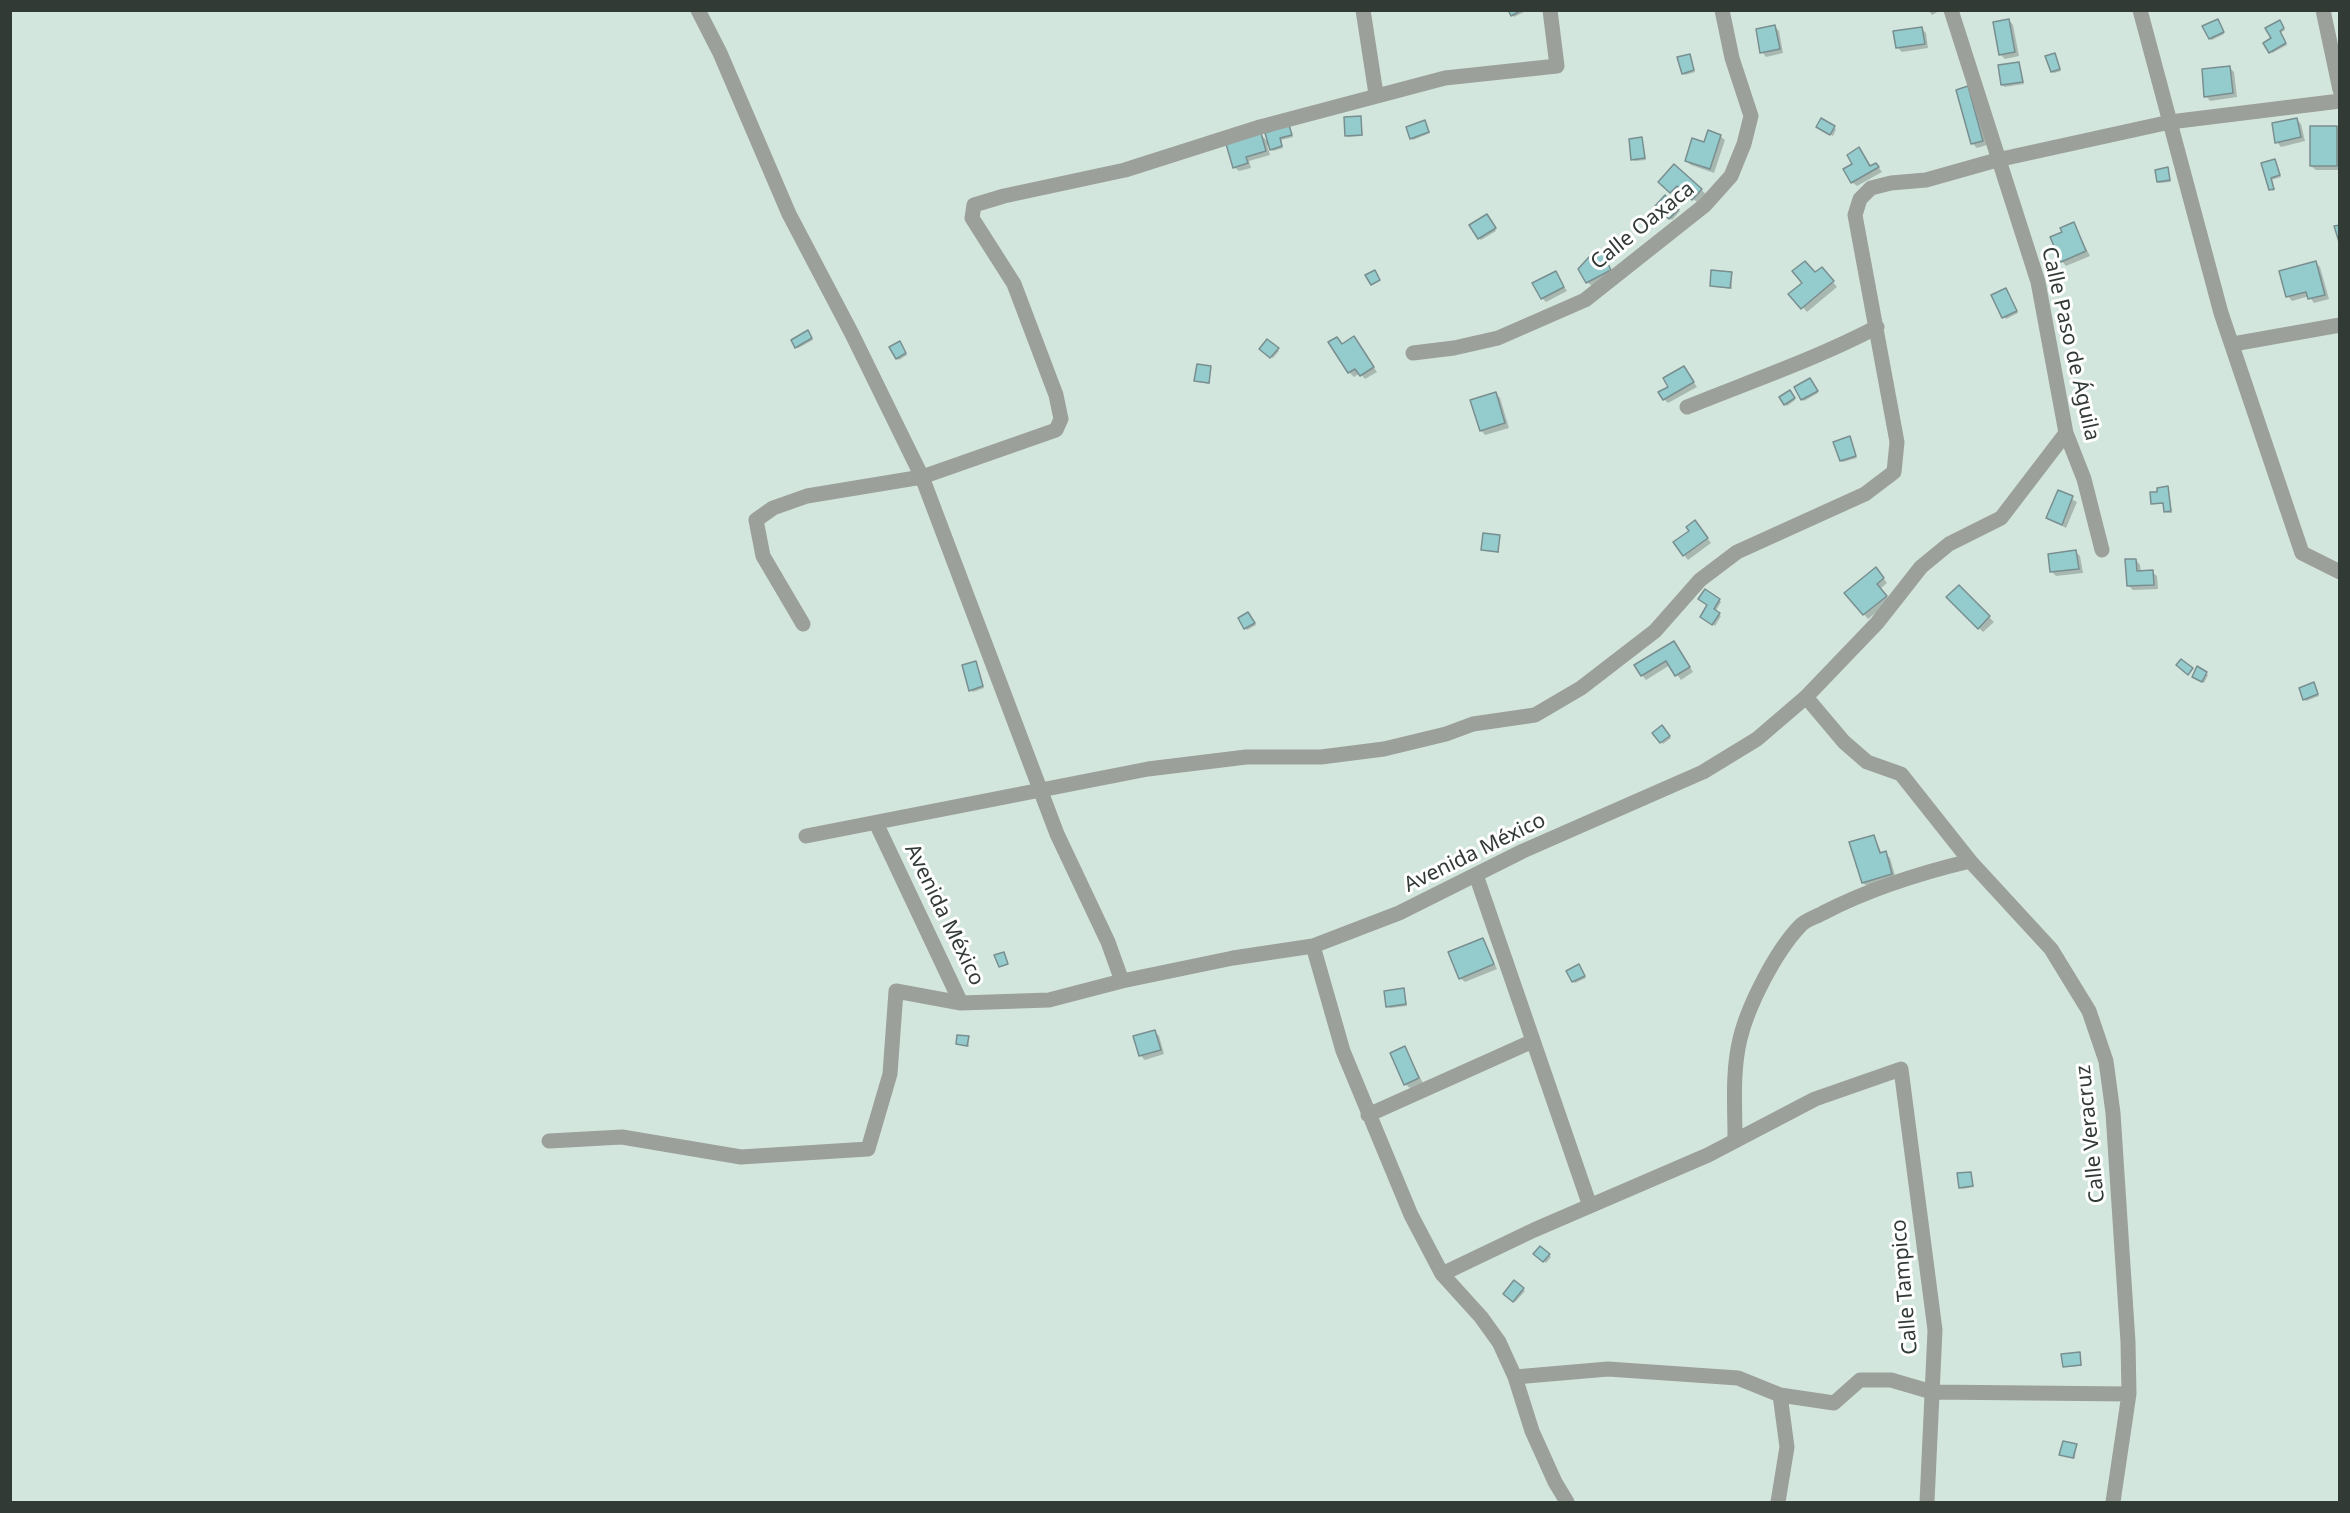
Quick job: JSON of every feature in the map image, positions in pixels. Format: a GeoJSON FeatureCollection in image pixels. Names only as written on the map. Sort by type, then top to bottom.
{"type":"FeatureCollection","features":[{"type":"Feature","properties":{"kind":"street"},"geometry":{"type":"LineString","coordinates":[[698,10],[720,52],[789,214],[852,334],[922,477],[1040,789],[1062,844],[1108,942],[1122,981]]}},
{"type":"Feature","properties":{"kind":"street"},"geometry":{"type":"LineString","coordinates":[[1363,10],[1376,94]]}},
{"type":"Feature","properties":{"kind":"street"},"geometry":{"type":"LineString","coordinates":[[803,624],[763,556],[756,520],[773,508],[807,496],[922,477],[1056,430],[1061,419],[1056,395],[1014,284],[972,218],[974,205],[1125,170],[1376,94],[1445,78],[1557,66],[1550,10]]}},
{"type":"Feature","properties":{"kind":"street","name":"Calle Oaxaca"},"geometry":{"type":"LineString","coordinates":[[1413,353],[1454,348],[1498,338],[1585,300],[1705,205],[1731,176],[1744,144],[1750,116],[1732,57],[1722,10]]}},
{"type":"Feature","properties":{"kind":"street","name":"Calle Paso de Águila"},"geometry":{"type":"LineString","coordinates":[[1951,10],[1997,160],[2038,282],[2066,433],[2084,478],[2102,550]]}},
{"type":"Feature","properties":{"kind":"street"},"geometry":{"type":"LineString","coordinates":[[2140,10],[2208,255],[2221,313],[2302,553],[2340,572]]}},
{"type":"Feature","properties":{"kind":"street"},"geometry":{"type":"LineString","coordinates":[[2323,10],[2340,90]]}},
{"type":"Feature","properties":{"kind":"street"},"geometry":{"type":"LineString","coordinates":[[806,836],[1148,768],[1246,757],[1321,757],[1384,749],[1446,734],[1473,724],[1535,715],[1581,688],[1655,631],[1700,580],[1737,552],[1865,494],[1894,472],[1897,442],[1878,327],[1855,214],[1860,199],[1871,188],[1926,180],[1997,160],[2170,122],[2340,101]]}},
{"type":"Feature","properties":{"kind":"street"},"geometry":{"type":"LineString","coordinates":[[2233,344],[2340,325]]}},
{"type":"Feature","properties":{"kind":"street"},"geometry":{"type":"LineString","coordinates":[[1687,407],[1772,372],[1830,352],[1878,327]]}},
{"type":"Feature","properties":{"kind":"street","name":"Avenida México"},"geometry":{"type":"LineString","coordinates":[[876,822],[961,1003],[1049,1000],[1122,981],[1233,958],[1313,946],[1399,913],[1522,851],[1704,772],[1757,739],[1806,697],[1877,623],[1921,567],[1949,544],[2001,518],[2066,433]]}},
{"type":"Feature","properties":{"kind":"street","name":"Calle Veracruz"},"geometry":{"type":"LineString","coordinates":[[1806,697],[1844,742],[1867,762],[1901,774],[1970,861],[2051,949],[2089,1011],[2106,1061],[2123,1255],[2129,1394],[2113,1503]]}},
{"type":"Feature","properties":{"kind":"street"},"geometry":{"type":"LineString","coordinates":[[1442,1274],[1708,1155],[1735,1139],[1734,1081],[1740,1038],[1775,960],[1801,925],[1832,908],[1883,887],[1926,872],[1970,861]]}},
{"type":"Feature","properties":{"kind":"street"},"geometry":{"type":"LineString","coordinates":[[1476,876],[1590,1206]]}},
{"type":"Feature","properties":{"kind":"street"},"geometry":{"type":"LineString","coordinates":[[1313,946],[1343,1051],[1412,1215],[1442,1274],[1499,1342],[1515,1377],[1532,1431],[1567,1503]]}},
{"type":"Feature","properties":{"kind":"street"},"geometry":{"type":"LineString","coordinates":[[549,1142],[622,1137],[741,1157],[868,1149],[890,1074],[896,991],[961,1003]]}},
{"type":"Feature","properties":{"kind":"street"},"geometry":{"type":"LineString","coordinates":[[1368,1115],[1533,1041]]}},
{"type":"Feature","properties":{"kind":"street","name":"Calle Tampico"},"geometry":{"type":"LineString","coordinates":[[1735,1139],[1815,1099],[1901,1069],[1935,1330],[1927,1503]]}},
{"type":"Feature","properties":{"kind":"street"},"geometry":{"type":"LineString","coordinates":[[1515,1377],[1608,1369],[1672,1372],[1738,1378],[1780,1395],[1834,1403],[1860,1380],[1891,1380],[1932,1392],[2129,1394]]}},
{"type":"Feature","properties":{"kind":"street"},"geometry":{"type":"LineString","coordinates":[[1778,1503],[1787,1447],[1780,1395]]}},
{"type":"Feature","properties":{"kind":"building"},"geometry":{"type":"Polygon","coordinates":[[[1508,10],[1522,10],[1511,16],[1508,10]]]}},
{"type":"Feature","properties":{"kind":"building"},"geometry":{"type":"Polygon","coordinates":[[[2009,19],[2015,52],[1999,55],[1993,22],[2009,19]]]}},
{"type":"Feature","properties":{"kind":"building"},"geometry":{"type":"Polygon","coordinates":[[[2218,19],[2224,32],[2209,39],[2202,26],[2218,19]]]}},
{"type":"Feature","properties":{"kind":"building"},"geometry":{"type":"Polygon","coordinates":[[[2280,20],[2284,28],[2280,31],[2286,43],[2269,53],[2263,43],[2271,38],[2265,28],[2280,20]]]}},
{"type":"Feature","properties":{"kind":"building"},"geometry":{"type":"Polygon","coordinates":[[[1775,25],[1780,49],[1760,53],[1756,29],[1775,25]]]}},
{"type":"Feature","properties":{"kind":"building"},"geometry":{"type":"Polygon","coordinates":[[[1922,27],[1925,44],[1896,48],[1893,31],[1922,27]]]}},
{"type":"Feature","properties":{"kind":"building"},"geometry":{"type":"Polygon","coordinates":[[[2055,53],[2060,69],[2051,72],[2045,56],[2055,53]]]}},
{"type":"Feature","properties":{"kind":"building"},"geometry":{"type":"Polygon","coordinates":[[[1690,54],[1694,70],[1682,74],[1677,57],[1690,54]]]}},
{"type":"Feature","properties":{"kind":"building"},"geometry":{"type":"Polygon","coordinates":[[[2019,62],[2023,82],[2001,85],[1998,65],[2019,62]]]}},
{"type":"Feature","properties":{"kind":"building"},"geometry":{"type":"Polygon","coordinates":[[[2230,66],[2233,93],[2204,97],[2202,69],[2230,66]]]}},
{"type":"Feature","properties":{"kind":"building"},"geometry":{"type":"Polygon","coordinates":[[[1968,86],[1983,141],[1971,144],[1956,90],[1968,86]]]}},
{"type":"Feature","properties":{"kind":"building"},"geometry":{"type":"Polygon","coordinates":[[[1361,116],[1362,135],[1345,136],[1344,117],[1361,116]]]}},
{"type":"Feature","properties":{"kind":"building"},"geometry":{"type":"Polygon","coordinates":[[[1821,118],[1835,126],[1830,135],[1816,127],[1821,118]]]}},
{"type":"Feature","properties":{"kind":"building"},"geometry":{"type":"Polygon","coordinates":[[[2297,118],[2301,137],[2275,143],[2272,123],[2297,118]]]}},
{"type":"Feature","properties":{"kind":"building"},"geometry":{"type":"Polygon","coordinates":[[[1425,120],[1429,132],[1410,139],[1406,127],[1425,120]]]}},
{"type":"Feature","properties":{"kind":"building"},"geometry":{"type":"Polygon","coordinates":[[[1289,125],[1292,135],[1280,138],[1282,146],[1270,150],[1265,133],[1289,125]]]}},
{"type":"Feature","properties":{"kind":"building"},"geometry":{"type":"Polygon","coordinates":[[[2310,126],[2337,126],[2337,166],[2310,166],[2310,126]]]}},
{"type":"Feature","properties":{"kind":"building"},"geometry":{"type":"Polygon","coordinates":[[[1708,130],[1721,135],[1710,169],[1685,161],[1692,138],[1704,142],[1708,130]]]}},
{"type":"Feature","properties":{"kind":"building"},"geometry":{"type":"Polygon","coordinates":[[[1261,133],[1266,151],[1246,157],[1248,163],[1233,168],[1226,144],[1261,133]]]}},
{"type":"Feature","properties":{"kind":"building"},"geometry":{"type":"Polygon","coordinates":[[[1642,137],[1645,158],[1631,160],[1629,139],[1642,137]]]}},
{"type":"Feature","properties":{"kind":"building"},"geometry":{"type":"Polygon","coordinates":[[[1859,147],[1870,166],[1876,163],[1879,167],[1851,183],[1843,169],[1852,164],[1847,155],[1859,147]]]}},
{"type":"Feature","properties":{"kind":"building"},"geometry":{"type":"Polygon","coordinates":[[[2275,159],[2280,175],[2271,178],[2274,189],[2269,190],[2261,163],[2275,159]]]}},
{"type":"Feature","properties":{"kind":"building"},"geometry":{"type":"Polygon","coordinates":[[[1674,164],[1702,189],[1692,200],[1677,186],[1670,193],[1658,182],[1674,164]]]}},
{"type":"Feature","properties":{"kind":"building"},"geometry":{"type":"Polygon","coordinates":[[[2168,167],[2170,180],[2157,182],[2155,170],[2168,167]]]}},
{"type":"Feature","properties":{"kind":"building"},"geometry":{"type":"Polygon","coordinates":[[[1665,195],[1679,209],[1669,219],[1655,206],[1665,195]]]}},
{"type":"Feature","properties":{"kind":"building"},"geometry":{"type":"Polygon","coordinates":[[[1487,214],[1496,228],[1478,239],[1469,225],[1487,214]]]}},
{"type":"Feature","properties":{"kind":"building"},"geometry":{"type":"Polygon","coordinates":[[[2074,222],[2086,251],[2061,262],[2050,237],[2062,232],[2060,228],[2074,222]]]}},
{"type":"Feature","properties":{"kind":"building"},"geometry":{"type":"Polygon","coordinates":[[[2340,225],[2340,245],[2334,226],[2340,225]]]}},
{"type":"Feature","properties":{"kind":"building"},"geometry":{"type":"Polygon","coordinates":[[[1602,252],[1611,270],[1586,283],[1578,269],[1589,257],[1595,259],[1602,252]]]}},
{"type":"Feature","properties":{"kind":"building"},"geometry":{"type":"Polygon","coordinates":[[[1805,261],[1815,272],[1822,267],[1834,281],[1801,309],[1788,294],[1802,283],[1792,271],[1805,261]]]}},
{"type":"Feature","properties":{"kind":"building"},"geometry":{"type":"Polygon","coordinates":[[[2316,261],[2325,295],[2308,299],[2306,292],[2286,297],[2279,271],[2316,261]]]}},
{"type":"Feature","properties":{"kind":"building"},"geometry":{"type":"Polygon","coordinates":[[[1375,270],[1380,280],[1371,285],[1365,275],[1375,270]]]}},
{"type":"Feature","properties":{"kind":"building"},"geometry":{"type":"Polygon","coordinates":[[[1711,270],[1732,272],[1730,288],[1710,286],[1711,270]]]}},
{"type":"Feature","properties":{"kind":"building"},"geometry":{"type":"Polygon","coordinates":[[[1556,271],[1564,287],[1541,299],[1532,283],[1556,271]]]}},
{"type":"Feature","properties":{"kind":"building"},"geometry":{"type":"Polygon","coordinates":[[[2006,288],[2017,311],[2002,318],[1991,295],[2006,288]]]}},
{"type":"Feature","properties":{"kind":"building"},"geometry":{"type":"Polygon","coordinates":[[[808,330],[812,338],[795,348],[791,340],[808,330]]]}},
{"type":"Feature","properties":{"kind":"building"},"geometry":{"type":"Polygon","coordinates":[[[1354,336],[1374,367],[1360,376],[1355,369],[1348,373],[1328,342],[1337,337],[1342,344],[1354,336]]]}},
{"type":"Feature","properties":{"kind":"building"},"geometry":{"type":"Polygon","coordinates":[[[1267,339],[1279,348],[1270,358],[1259,349],[1267,339]]]}},
{"type":"Feature","properties":{"kind":"building"},"geometry":{"type":"Polygon","coordinates":[[[900,341],[906,353],[896,359],[889,347],[900,341]]]}},
{"type":"Feature","properties":{"kind":"building"},"geometry":{"type":"Polygon","coordinates":[[[1197,364],[1211,366],[1209,383],[1194,381],[1197,364]]]}},
{"type":"Feature","properties":{"kind":"building"},"geometry":{"type":"Polygon","coordinates":[[[1684,366],[1694,382],[1663,400],[1658,392],[1668,387],[1663,378],[1684,366]]]}},
{"type":"Feature","properties":{"kind":"building"},"geometry":{"type":"Polygon","coordinates":[[[1810,378],[1818,391],[1801,400],[1794,387],[1810,378]]]}},
{"type":"Feature","properties":{"kind":"building"},"geometry":{"type":"Polygon","coordinates":[[[1790,390],[1795,398],[1784,405],[1779,397],[1790,390]]]}},
{"type":"Feature","properties":{"kind":"building"},"geometry":{"type":"Polygon","coordinates":[[[1496,392],[1505,423],[1480,431],[1470,400],[1496,392]]]}},
{"type":"Feature","properties":{"kind":"building"},"geometry":{"type":"Polygon","coordinates":[[[1850,436],[1856,456],[1840,461],[1833,442],[1850,436]]]}},
{"type":"Feature","properties":{"kind":"building"},"geometry":{"type":"Polygon","coordinates":[[[2168,486],[2171,511],[2164,512],[2163,503],[2151,504],[2150,492],[2157,492],[2157,488],[2168,486]]]}},
{"type":"Feature","properties":{"kind":"building"},"geometry":{"type":"Polygon","coordinates":[[[2058,490],[2073,496],[2062,525],[2046,518],[2058,490]]]}},
{"type":"Feature","properties":{"kind":"building"},"geometry":{"type":"Polygon","coordinates":[[[1695,520],[1708,538],[1683,556],[1673,542],[1689,531],[1686,527],[1695,520]]]}},
{"type":"Feature","properties":{"kind":"building"},"geometry":{"type":"Polygon","coordinates":[[[1483,533],[1500,535],[1498,552],[1481,550],[1483,533]]]}},
{"type":"Feature","properties":{"kind":"building"},"geometry":{"type":"Polygon","coordinates":[[[2076,550],[2079,569],[2050,572],[2048,554],[2076,550]]]}},
{"type":"Feature","properties":{"kind":"building"},"geometry":{"type":"Polygon","coordinates":[[[2125,559],[2136,559],[2137,571],[2153,570],[2154,585],[2127,586],[2125,559]]]}},
{"type":"Feature","properties":{"kind":"building"},"geometry":{"type":"Polygon","coordinates":[[[1876,567],[1884,578],[1877,584],[1887,596],[1863,615],[1844,593],[1876,567]]]}},
{"type":"Feature","properties":{"kind":"building"},"geometry":{"type":"Polygon","coordinates":[[[1959,585],[1990,616],[1978,629],[1946,597],[1959,585]]]}},
{"type":"Feature","properties":{"kind":"building"},"geometry":{"type":"Polygon","coordinates":[[[1705,589],[1720,599],[1714,609],[1720,613],[1712,625],[1700,617],[1707,605],[1698,599],[1705,589]]]}},
{"type":"Feature","properties":{"kind":"building"},"geometry":{"type":"Polygon","coordinates":[[[1248,612],[1255,623],[1244,629],[1238,618],[1248,612]]]}},
{"type":"Feature","properties":{"kind":"building"},"geometry":{"type":"Polygon","coordinates":[[[1674,641],[1690,667],[1675,676],[1666,661],[1641,676],[1634,665],[1674,641]]]}},
{"type":"Feature","properties":{"kind":"building"},"geometry":{"type":"Polygon","coordinates":[[[2181,659],[2193,668],[2188,675],[2176,665],[2181,659]]]}},
{"type":"Feature","properties":{"kind":"building"},"geometry":{"type":"Polygon","coordinates":[[[976,661],[983,686],[969,691],[962,665],[976,661]]]}},
{"type":"Feature","properties":{"kind":"building"},"geometry":{"type":"Polygon","coordinates":[[[2197,666],[2207,672],[2202,682],[2192,677],[2197,666]]]}},
{"type":"Feature","properties":{"kind":"building"},"geometry":{"type":"Polygon","coordinates":[[[2314,682],[2318,694],[2303,700],[2299,688],[2314,682]]]}},
{"type":"Feature","properties":{"kind":"building"},"geometry":{"type":"Polygon","coordinates":[[[1662,725],[1670,736],[1660,743],[1652,733],[1662,725]]]}},
{"type":"Feature","properties":{"kind":"building"},"geometry":{"type":"Polygon","coordinates":[[[1874,835],[1880,853],[1886,851],[1892,874],[1862,883],[1849,842],[1874,835]]]}},
{"type":"Feature","properties":{"kind":"building"},"geometry":{"type":"Polygon","coordinates":[[[1483,938],[1494,964],[1459,979],[1448,952],[1483,938]]]}},
{"type":"Feature","properties":{"kind":"building"},"geometry":{"type":"Polygon","coordinates":[[[1004,952],[1008,964],[999,967],[994,955],[1004,952]]]}},
{"type":"Feature","properties":{"kind":"building"},"geometry":{"type":"Polygon","coordinates":[[[1579,964],[1585,976],[1572,982],[1566,971],[1579,964]]]}},
{"type":"Feature","properties":{"kind":"building"},"geometry":{"type":"Polygon","coordinates":[[[1404,988],[1406,1004],[1386,1007],[1384,991],[1404,988]]]}},
{"type":"Feature","properties":{"kind":"building"},"geometry":{"type":"Polygon","coordinates":[[[1155,1030],[1161,1050],[1139,1056],[1133,1036],[1155,1030]]]}},
{"type":"Feature","properties":{"kind":"building"},"geometry":{"type":"Polygon","coordinates":[[[957,1035],[969,1036],[967,1046],[956,1044],[957,1035]]]}},
{"type":"Feature","properties":{"kind":"building"},"geometry":{"type":"Polygon","coordinates":[[[1405,1046],[1419,1078],[1404,1085],[1390,1053],[1405,1046]]]}},
{"type":"Feature","properties":{"kind":"building"},"geometry":{"type":"Polygon","coordinates":[[[1971,1172],[1973,1186],[1959,1188],[1957,1173],[1971,1172]]]}},
{"type":"Feature","properties":{"kind":"building"},"geometry":{"type":"Polygon","coordinates":[[[1540,1246],[1550,1254],[1543,1262],[1533,1254],[1540,1246]]]}},
{"type":"Feature","properties":{"kind":"building"},"geometry":{"type":"Polygon","coordinates":[[[1514,1280],[1524,1288],[1513,1302],[1503,1294],[1514,1280]]]}},
{"type":"Feature","properties":{"kind":"building"},"geometry":{"type":"Polygon","coordinates":[[[2080,1352],[2081,1365],[2063,1367],[2061,1354],[2080,1352]]]}},
{"type":"Feature","properties":{"kind":"building"},"geometry":{"type":"Polygon","coordinates":[[[2063,1441],[2077,1444],[2073,1458],[2059,1455],[2063,1441]]]}}]}
